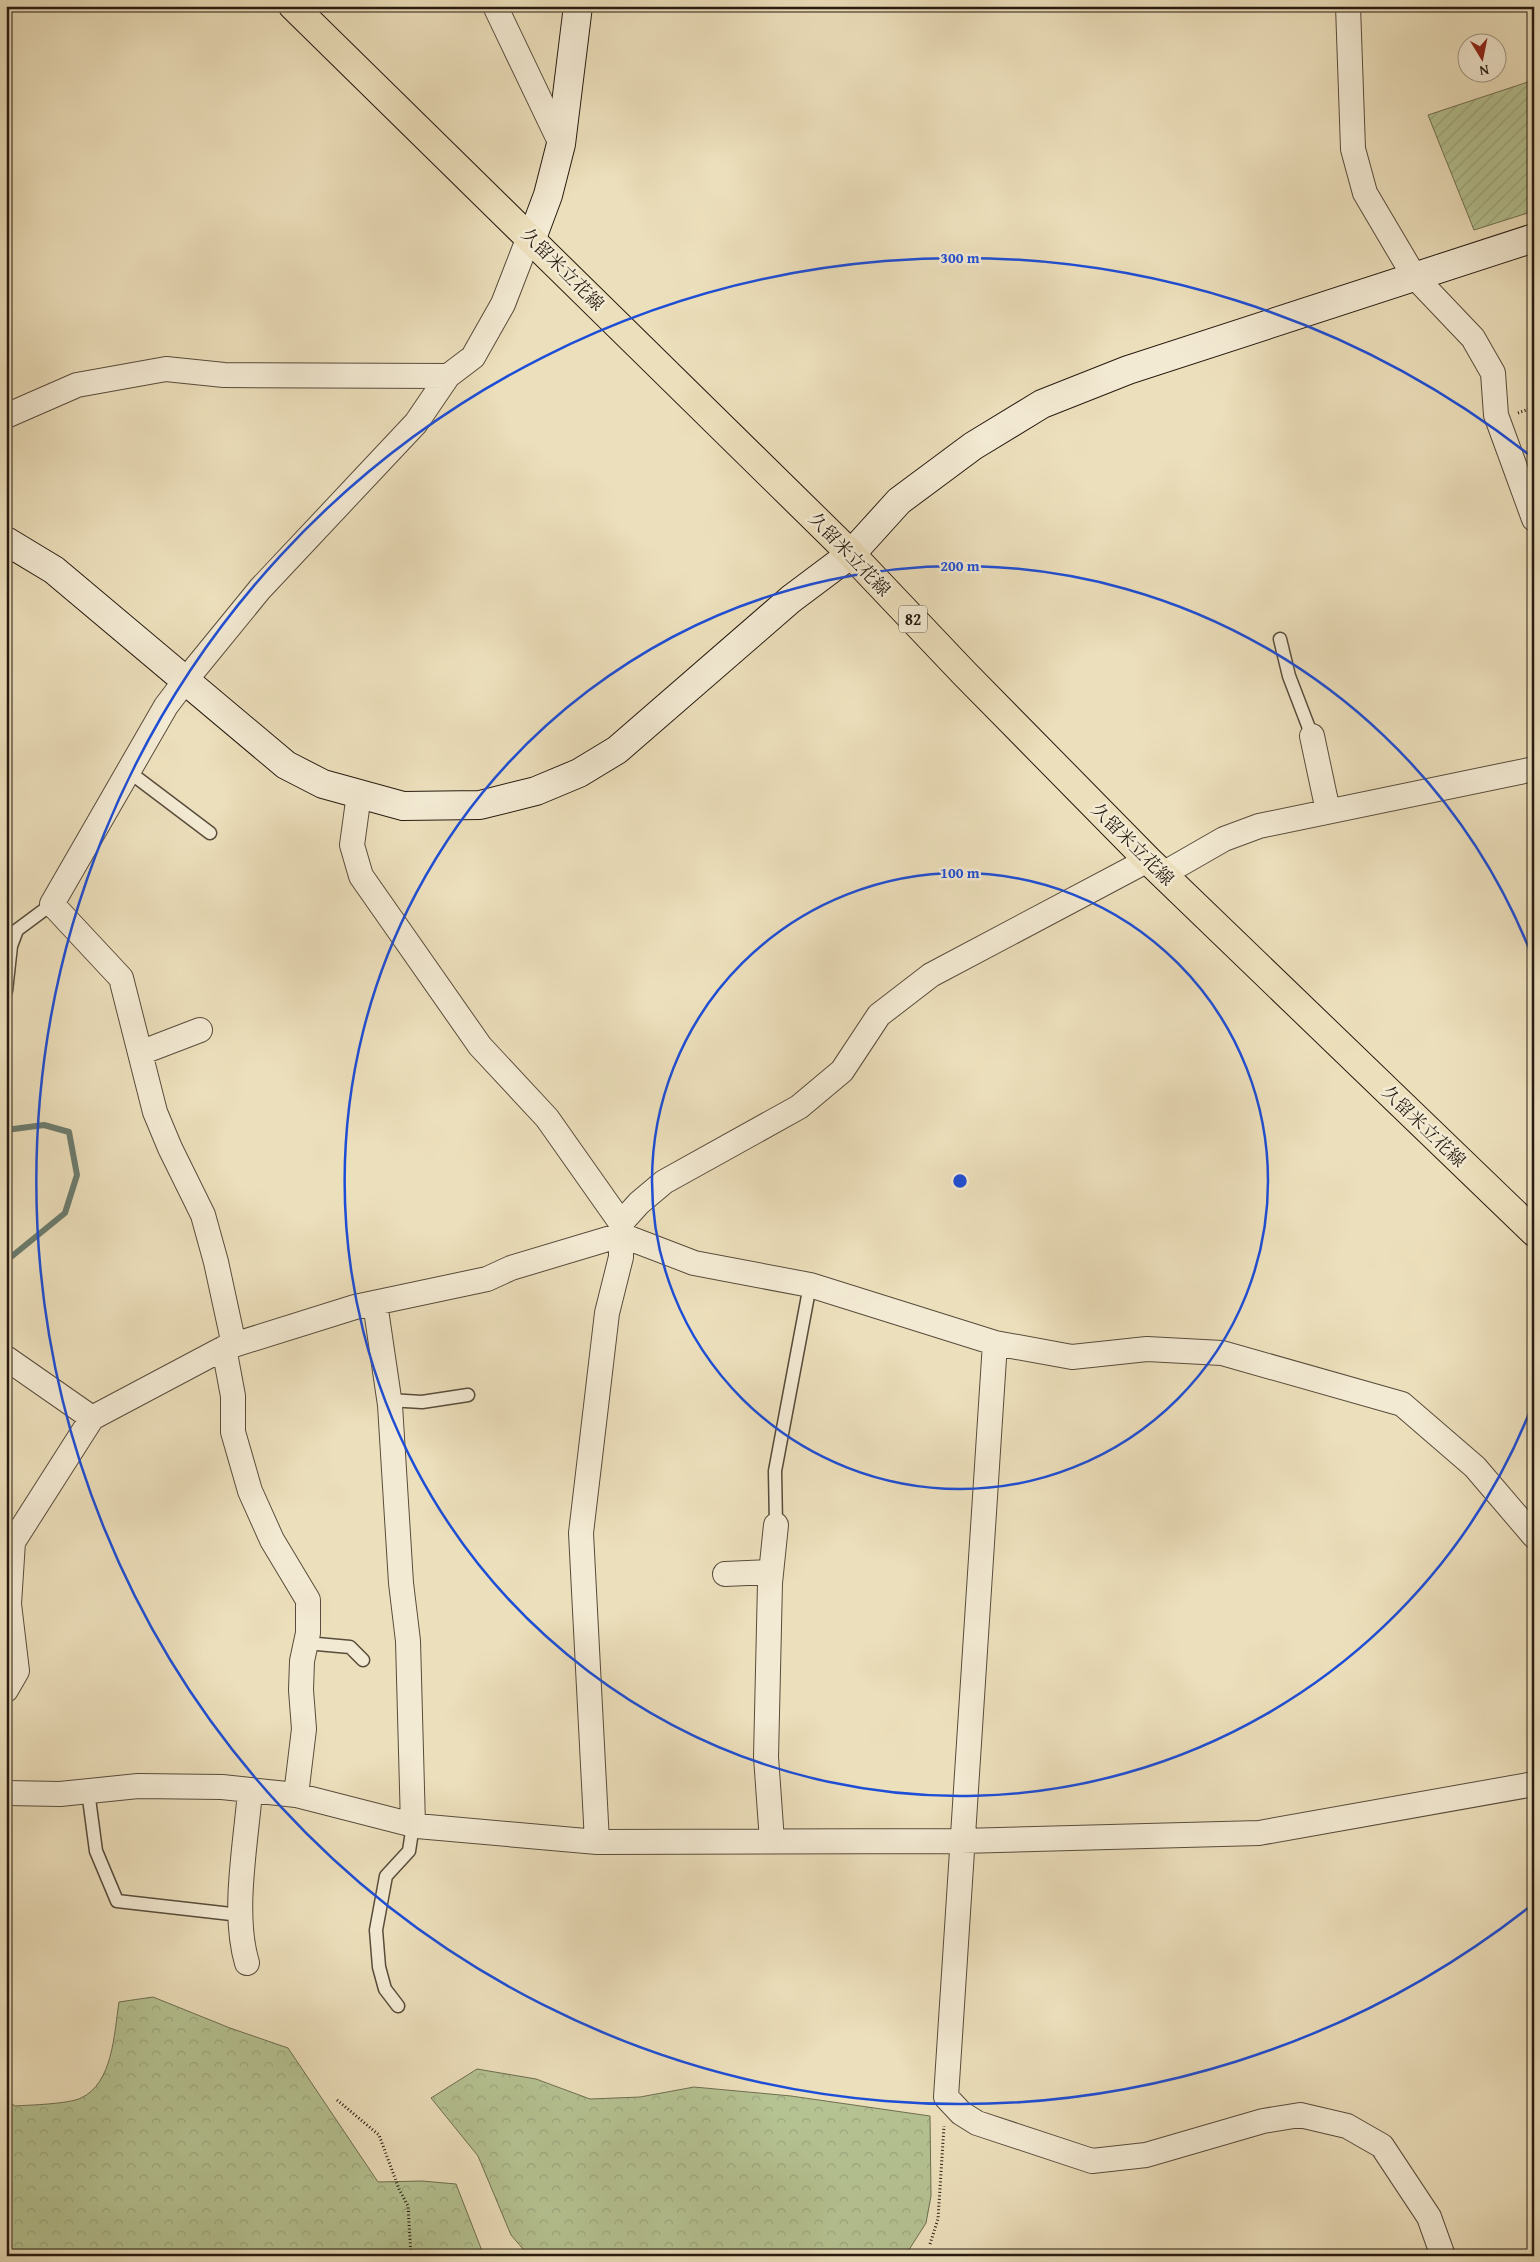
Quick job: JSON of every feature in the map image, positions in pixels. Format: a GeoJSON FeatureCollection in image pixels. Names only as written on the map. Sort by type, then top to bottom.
{"type":"FeatureCollection","features":[{"type":"Feature","properties":{"kind":"main road","name":"久留米立花線"},"geometry":{"type":"LineString","coordinates":[[293,6],[532,238],[851,554],[964,673],[1156,867],[1534,1232]]}},
{"type":"Feature","properties":{"kind":"street"},"geometry":{"type":"LineString","coordinates":[[495,6],[561,144]]}},
{"type":"Feature","properties":{"kind":"street"},"geometry":{"type":"LineString","coordinates":[[296,1795],[304,1729],[301,1690],[308,1600],[272,1540],[250,1491],[233,1432],[233,1396],[229,1347],[216,1262],[203,1215],[170,1148],[155,1112],[122,978],[52,904],[166,706],[260,589],[416,422],[448,376],[473,357],[503,304],[527,242],[532,238],[548,195],[561,144],[578,6]]}},
{"type":"Feature","properties":{"kind":"street"},"geometry":{"type":"LineString","coordinates":[[1348,6],[1353,149],[1365,193],[1414,276],[1472,338],[1493,373],[1496,415],[1534,518]]}},
{"type":"Feature","properties":{"kind":"street"},"geometry":{"type":"LineString","coordinates":[[6,541],[54,570],[286,765],[323,784],[404,806],[480,805],[536,791],[579,773],[617,750],[791,599],[851,554],[899,501],[973,446],[1042,404],[1128,370],[1534,238]]}},
{"type":"Feature","properties":{"kind":"street"},"geometry":{"type":"LineString","coordinates":[[6,416],[78,385],[166,369],[224,375],[448,376]]}},
{"type":"Feature","properties":{"kind":"street"},"geometry":{"type":"LineString","coordinates":[[1312,736],[1328,811]]}},
{"type":"Feature","properties":{"kind":"street"},"geometry":{"type":"LineString","coordinates":[[597,1842],[580,1533],[607,1313],[621,1256],[621,1229],[639,1203],[664,1182],[799,1107],[842,1071],[879,1014],[932,974],[1156,867],[1259,826],[1534,769]]}},
{"type":"Feature","properties":{"kind":"street"},"geometry":{"type":"LineString","coordinates":[[359,794],[352,845],[361,876],[480,1046],[547,1118],[621,1229],[694,1263],[810,1285],[995,1343],[1072,1357],[1147,1349],[1222,1353],[1402,1404],[1475,1467],[1534,1536]]}},
{"type":"Feature","properties":{"kind":"street"},"geometry":{"type":"LineString","coordinates":[[140,1053],[200,1030]]}},
{"type":"Feature","properties":{"kind":"street"},"geometry":{"type":"LineString","coordinates":[[6,1690],[17,1671],[9,1604],[14,1542],[92,1418],[229,1347],[375,1303],[487,1279],[511,1268],[621,1229]]}},
{"type":"Feature","properties":{"kind":"street"},"geometry":{"type":"LineString","coordinates":[[375,1303],[389,1400],[401,1583],[408,1641],[412,1825]]}},
{"type":"Feature","properties":{"kind":"street"},"geometry":{"type":"LineString","coordinates":[[995,1343],[961,1841],[946,2097],[961,2114],[977,2123],[1092,2161],[1146,2155],[1263,2121],[1300,2115],[1347,2126],[1382,2146],[1429,2217],[1443,2256]]}},
{"type":"Feature","properties":{"kind":"street"},"geometry":{"type":"LineString","coordinates":[[6,1358],[92,1418]]}},
{"type":"Feature","properties":{"kind":"street"},"geometry":{"type":"LineString","coordinates":[[772,1841],[766,1757],[771,1572],[776,1525]]}},
{"type":"Feature","properties":{"kind":"street"},"geometry":{"type":"LineString","coordinates":[[725,1574],[771,1572]]}},
{"type":"Feature","properties":{"kind":"street"},"geometry":{"type":"LineString","coordinates":[[6,1793],[60,1794],[138,1786],[222,1787],[296,1795],[412,1825],[597,1842],[961,1841],[1259,1833],[1534,1784]]}},
{"type":"Feature","properties":{"kind":"street"},"geometry":{"type":"LineString","coordinates":[[247,1963],[243,1948],[240,1915],[250,1791]]}},
{"type":"Feature","properties":{"kind":"lane"},"geometry":{"type":"LineString","coordinates":[[1280,639],[1290,676],[1312,736]]}},
{"type":"Feature","properties":{"kind":"lane"},"geometry":{"type":"LineString","coordinates":[[128,771],[210,833]]}},
{"type":"Feature","properties":{"kind":"lane"},"geometry":{"type":"LineString","coordinates":[[6,991],[11,946],[17,930],[52,904]]}},
{"type":"Feature","properties":{"kind":"lane"},"geometry":{"type":"LineString","coordinates":[[776,1525],[776,1461],[810,1285]]}},
{"type":"Feature","properties":{"kind":"lane"},"geometry":{"type":"LineString","coordinates":[[389,1400],[422,1402],[468,1395]]}},
{"type":"Feature","properties":{"kind":"lane"},"geometry":{"type":"LineString","coordinates":[[306,1643],[350,1647],[364,1660]]}},
{"type":"Feature","properties":{"kind":"lane"},"geometry":{"type":"LineString","coordinates":[[88,1791],[96,1850],[117,1901],[240,1915]]}},
{"type":"Feature","properties":{"kind":"lane"},"geometry":{"type":"LineString","coordinates":[[398,2006],[385,1989],[379,1967],[376,1930],[386,1876],[409,1851],[412,1825]]}},
{"type":"Feature","properties":{"kind":"path"},"geometry":{"type":"LineString","coordinates":[[930,2244],[938,2219],[946,2097]]}},
{"type":"Feature","properties":{"kind":"path"},"geometry":{"type":"LineString","coordinates":[[337,2100],[379,2135],[399,2189],[408,2206],[411,2256]]}},
{"type":"Feature","properties":{"kind":"green space"},"geometry":{"type":"Polygon","coordinates":[[[1534,80],[1534,211],[1474,230],[1428,115],[1534,80]]]}},
{"type":"Feature","properties":{"kind":"green space"},"geometry":{"type":"Polygon","coordinates":[[[153,1997],[230,2028],[288,2048],[378,2182],[422,2181],[456,2184],[484,2256],[6,2256],[6,2100],[15,2106],[59,2103],[81,2098],[92,2091],[100,2081],[110,2056],[119,2002],[153,1997]]]}},
{"type":"Feature","properties":{"kind":"green space"},"geometry":{"type":"Polygon","coordinates":[[[477,2069],[536,2079],[590,2099],[640,2097],[694,2087],[791,2096],[930,2116],[931,2196],[926,2223],[905,2256],[529,2256],[511,2235],[478,2156],[431,2098],[477,2069]]]}},
{"type":"Feature","properties":{"kind":"waterway"},"geometry":{"type":"LineString","coordinates":[[6,1130],[44,1125],[69,1132],[77,1175],[65,1213],[6,1261]]}}]}
